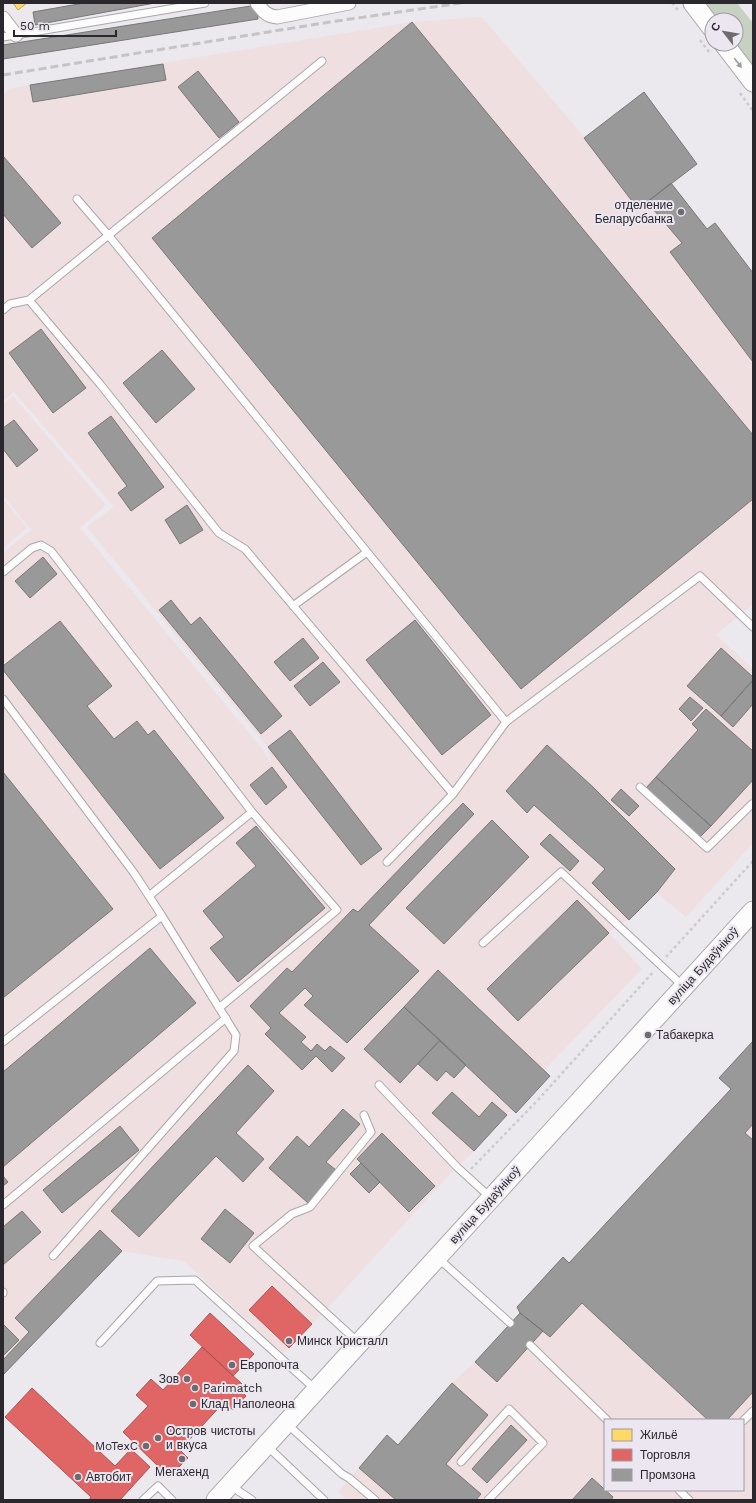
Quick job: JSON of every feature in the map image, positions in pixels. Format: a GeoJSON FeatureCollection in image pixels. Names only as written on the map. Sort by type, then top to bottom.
{"type":"FeatureCollection","features":[{"type":"Feature","properties":{"kind":"main road"},"geometry":{"type":"LineString","coordinates":[[693,3],[704,17]]}},
{"type":"Feature","properties":{"kind":"main road"},"geometry":{"type":"LineString","coordinates":[[730,52],[753,82]]}},
{"type":"Feature","properties":{"kind":"main road","name":"вуліца Будаўнікоў"},"geometry":{"type":"LineString","coordinates":[[216,1500],[753,911]]}},
{"type":"Feature","properties":{"kind":"street"},"geometry":{"type":"LineString","coordinates":[[257,3],[269,16],[277,17],[349,3]]}},
{"type":"Feature","properties":{"kind":"street"},"geometry":{"type":"LineString","coordinates":[[3,18],[16,34]]}},
{"type":"Feature","properties":{"kind":"lane"},"geometry":{"type":"LineString","coordinates":[[3,37],[205,3]]}},
{"type":"Feature","properties":{"kind":"lane"},"geometry":{"type":"LineString","coordinates":[[3,310],[10,304],[29,300],[322,61]]}},
{"type":"Feature","properties":{"kind":"lane"},"geometry":{"type":"LineString","coordinates":[[77,199],[109,236],[506,722]]}},
{"type":"Feature","properties":{"kind":"lane"},"geometry":{"type":"LineString","coordinates":[[29,300],[100,384],[219,533],[245,549],[454,794]]}},
{"type":"Feature","properties":{"kind":"lane"},"geometry":{"type":"LineString","coordinates":[[3,572],[32,548],[41,545],[51,551],[252,812],[337,910],[219,1008]]}},
{"type":"Feature","properties":{"kind":"lane"},"geometry":{"type":"LineString","coordinates":[[293,606],[367,552]]}},
{"type":"Feature","properties":{"kind":"lane"},"geometry":{"type":"LineString","coordinates":[[387,862],[454,794],[506,722],[700,576],[753,627]]}},
{"type":"Feature","properties":{"kind":"lane"},"geometry":{"type":"LineString","coordinates":[[3,699],[134,872],[236,1035],[234,1052],[53,1256]]}},
{"type":"Feature","properties":{"kind":"lane"},"geometry":{"type":"LineString","coordinates":[[640,787],[707,848],[752,804],[753,805]]}},
{"type":"Feature","properties":{"kind":"lane"},"geometry":{"type":"LineString","coordinates":[[149,896],[252,812]]}},
{"type":"Feature","properties":{"kind":"lane"},"geometry":{"type":"LineString","coordinates":[[483,943],[561,872],[685,987]]}},
{"type":"Feature","properties":{"kind":"lane"},"geometry":{"type":"LineString","coordinates":[[3,1042],[162,916]]}},
{"type":"Feature","properties":{"kind":"lane"},"geometry":{"type":"LineString","coordinates":[[3,1205],[226,1018]]}},
{"type":"Feature","properties":{"kind":"lane"},"geometry":{"type":"LineString","coordinates":[[378,1085],[465,1175],[491,1198]]}},
{"type":"Feature","properties":{"kind":"lane"},"geometry":{"type":"LineString","coordinates":[[359,1343],[253,1246],[292,1214],[310,1207],[371,1132],[364,1115]]}},
{"type":"Feature","properties":{"kind":"lane"},"geometry":{"type":"LineString","coordinates":[[437,1258],[510,1323]]}},
{"type":"Feature","properties":{"kind":"lane"},"geometry":{"type":"LineString","coordinates":[[100,1343],[158,1281],[195,1280],[294,1372],[316,1390]]}},
{"type":"Feature","properties":{"kind":"lane"},"geometry":{"type":"LineString","coordinates":[[530,1345],[606,1419]]}},
{"type":"Feature","properties":{"kind":"lane"},"geometry":{"type":"LineString","coordinates":[[461,1462],[509,1409],[543,1443],[488,1500]]}},
{"type":"Feature","properties":{"kind":"lane"},"geometry":{"type":"LineString","coordinates":[[744,1420],[753,1411]]}},
{"type":"Feature","properties":{"kind":"lane"},"geometry":{"type":"LineString","coordinates":[[286,1423],[342,1474],[375,1500]]}},
{"type":"Feature","properties":{"kind":"lane"},"geometry":{"type":"LineString","coordinates":[[266,1445],[324,1500]]}},
{"type":"Feature","properties":{"kind":"lane"},"geometry":{"type":"LineString","coordinates":[[230,1485],[252,1500]]}},
{"type":"Feature","properties":{"kind":"lane"},"geometry":{"type":"LineString","coordinates":[[143,1500],[158,1486],[172,1500]]}},
{"type":"Feature","properties":{"kind":"lane"},"geometry":{"type":"LineString","coordinates":[[680,1491],[689,1500]]}},
{"type":"Feature","properties":{"kind":"path"},"geometry":{"type":"LineString","coordinates":[[465,1175],[538,1100],[753,861]]}},
{"type":"Feature","properties":{"kind":"shaded area"},"geometry":{"type":"Polygon","coordinates":[[[482,17],[584,137],[644,92],[697,164],[672,184],[707,229],[716,222],[753,272],[753,604],[716,635],[753,669],[753,843],[686,917],[657,893],[629,920],[617,924],[609,933],[642,969],[544,1070],[550,1076],[516,1113],[512,1109],[474,1151],[449,1175],[324,1312],[283,1353],[184,1261],[122,1251],[3,1375],[3,553],[31,530],[3,495],[3,405],[13,396],[106,505],[80,528],[263,750],[271,765],[268,747],[87,527],[114,507],[14,392],[3,401],[3,95],[10,89],[30,85],[412,22],[482,17]]]}},
{"type":"Feature","properties":{"kind":"shaded area"},"geometry":{"type":"Polygon","coordinates":[[[3,499],[27,528],[3,548],[3,499]]]}},
{"type":"Feature","properties":{"kind":"shaded area"},"geometry":{"type":"Polygon","coordinates":[[[753,1041],[753,1500],[347,1500],[338,1492],[387,1435],[398,1445],[452,1383],[475,1362],[519,1313],[517,1307],[563,1257],[570,1262],[730,1089],[719,1078],[753,1041]]]}},
{"type":"Feature","properties":{"kind":"green space"},"geometry":{"type":"Polygon","coordinates":[[[703,3],[737,3],[753,23],[753,68],[740,52],[744,52],[744,12],[710,12],[703,3]]]}},
{"type":"Feature","properties":{"kind":"building: Жильё"},"geometry":{"type":"Polygon","coordinates":[[[13,3],[27,3],[18,10],[13,3]]]}},
{"type":"Feature","properties":{"kind":"building: Торговля"},"geometry":{"type":"Polygon","coordinates":[[[272,1286],[312,1324],[289,1348],[249,1310],[272,1286]]]}},
{"type":"Feature","properties":{"kind":"building: Торговля"},"geometry":{"type":"Polygon","coordinates":[[[210,1313],[254,1354],[233,1376],[190,1335],[210,1313]]]}},
{"type":"Feature","properties":{"kind":"building: Торговля"},"geometry":{"type":"Polygon","coordinates":[[[202,1347],[242,1384],[238,1388],[246,1396],[233,1410],[224,1402],[180,1450],[188,1458],[172,1474],[165,1467],[162,1470],[123,1432],[148,1406],[136,1395],[151,1379],[163,1390],[202,1347]]]}},
{"type":"Feature","properties":{"kind":"building: Торговля"},"geometry":{"type":"Polygon","coordinates":[[[32,1388],[115,1466],[131,1449],[150,1467],[120,1500],[89,1500],[91,1497],[5,1417],[32,1388]]]}},
{"type":"Feature","properties":{"kind":"building: Промзона"},"geometry":{"type":"Polygon","coordinates":[[[84,3],[155,3],[35,25],[33,12],[84,3]]]}},
{"type":"Feature","properties":{"kind":"building: Промзона"},"geometry":{"type":"Polygon","coordinates":[[[257,5],[258,19],[3,59],[3,45],[257,5]]]}},
{"type":"Feature","properties":{"kind":"building: Промзона"},"geometry":{"type":"Polygon","coordinates":[[[412,22],[753,435],[753,499],[521,689],[152,238],[412,22]]]}},
{"type":"Feature","properties":{"kind":"building: Промзона"},"geometry":{"type":"Polygon","coordinates":[[[163,64],[166,80],[33,102],[30,85],[163,64]]]}},
{"type":"Feature","properties":{"kind":"building: Промзона"},"geometry":{"type":"Polygon","coordinates":[[[198,71],[239,122],[219,138],[178,87],[198,71]]]}},
{"type":"Feature","properties":{"kind":"building: Промзона"},"geometry":{"type":"Polygon","coordinates":[[[644,92],[697,164],[638,209],[584,138],[644,92]]]}},
{"type":"Feature","properties":{"kind":"building: Промзона"},"geometry":{"type":"Polygon","coordinates":[[[3,156],[61,223],[32,248],[3,214],[3,156]]]}},
{"type":"Feature","properties":{"kind":"building: Промзона"},"geometry":{"type":"Polygon","coordinates":[[[671,183],[707,229],[715,223],[753,273],[753,362],[670,252],[682,243],[647,202],[671,183]]]}},
{"type":"Feature","properties":{"kind":"building: Промзона"},"geometry":{"type":"Polygon","coordinates":[[[41,329],[86,388],[53,413],[9,353],[41,329]]]}},
{"type":"Feature","properties":{"kind":"building: Промзона"},"geometry":{"type":"Polygon","coordinates":[[[162,350],[195,389],[156,423],[123,383],[162,350]]]}},
{"type":"Feature","properties":{"kind":"building: Промзона"},"geometry":{"type":"Polygon","coordinates":[[[111,416],[164,487],[131,511],[118,493],[127,486],[88,433],[111,416]]]}},
{"type":"Feature","properties":{"kind":"building: Промзона"},"geometry":{"type":"Polygon","coordinates":[[[14,420],[38,450],[17,467],[3,449],[3,428],[14,420]]]}},
{"type":"Feature","properties":{"kind":"building: Промзона"},"geometry":{"type":"Polygon","coordinates":[[[187,505],[203,530],[180,544],[165,520],[187,505]]]}},
{"type":"Feature","properties":{"kind":"building: Промзона"},"geometry":{"type":"Polygon","coordinates":[[[43,557],[57,574],[30,598],[15,581],[43,557]]]}},
{"type":"Feature","properties":{"kind":"building: Промзона"},"geometry":{"type":"Polygon","coordinates":[[[171,600],[191,625],[200,617],[282,716],[261,734],[159,610],[171,600]]]}},
{"type":"Feature","properties":{"kind":"building: Промзона"},"geometry":{"type":"Polygon","coordinates":[[[415,620],[491,715],[442,755],[366,660],[415,620]]]}},
{"type":"Feature","properties":{"kind":"building: Промзона"},"geometry":{"type":"Polygon","coordinates":[[[60,621],[112,686],[87,706],[114,739],[137,721],[148,735],[154,730],[224,818],[160,869],[3,670],[3,666],[60,621]]]}},
{"type":"Feature","properties":{"kind":"building: Промзона"},"geometry":{"type":"Polygon","coordinates":[[[303,638],[319,658],[290,681],[274,662],[303,638]]]}},
{"type":"Feature","properties":{"kind":"building: Промзона"},"geometry":{"type":"Polygon","coordinates":[[[721,648],[753,677],[753,680],[721,716],[687,686],[721,648]]]}},
{"type":"Feature","properties":{"kind":"building: Промзона"},"geometry":{"type":"Polygon","coordinates":[[[323,662],[340,682],[310,706],[294,686],[323,662]]]}},
{"type":"Feature","properties":{"kind":"building: Промзона"},"geometry":{"type":"Polygon","coordinates":[[[753,680],[753,704],[733,727],[721,716],[753,680]]]}},
{"type":"Feature","properties":{"kind":"building: Промзона"},"geometry":{"type":"Polygon","coordinates":[[[690,697],[703,708],[691,721],[679,709],[690,697]]]}},
{"type":"Feature","properties":{"kind":"building: Промзона"},"geometry":{"type":"Polygon","coordinates":[[[706,709],[753,751],[753,780],[711,826],[656,777],[698,730],[692,724],[706,709]]]}},
{"type":"Feature","properties":{"kind":"building: Промзона"},"geometry":{"type":"Polygon","coordinates":[[[290,730],[382,849],[361,865],[268,747],[290,730]]]}},
{"type":"Feature","properties":{"kind":"building: Промзона"},"geometry":{"type":"Polygon","coordinates":[[[547,745],[593,787],[675,869],[657,892],[629,920],[592,883],[605,869],[534,805],[527,813],[506,791],[547,745]]]}},
{"type":"Feature","properties":{"kind":"building: Промзона"},"geometry":{"type":"Polygon","coordinates":[[[272,767],[287,787],[266,805],[250,785],[272,767]]]}},
{"type":"Feature","properties":{"kind":"building: Промзона"},"geometry":{"type":"Polygon","coordinates":[[[3,772],[113,909],[3,998],[3,772]]]}},
{"type":"Feature","properties":{"kind":"building: Промзона"},"geometry":{"type":"Polygon","coordinates":[[[656,777],[711,826],[700,837],[646,788],[656,777]]]}},
{"type":"Feature","properties":{"kind":"building: Промзона"},"geometry":{"type":"Polygon","coordinates":[[[621,789],[639,806],[629,816],[611,800],[621,789]]]}},
{"type":"Feature","properties":{"kind":"building: Промзона"},"geometry":{"type":"Polygon","coordinates":[[[463,803],[474,814],[369,925],[419,971],[347,1043],[304,1005],[313,996],[305,988],[279,1013],[306,1037],[301,1042],[311,1051],[317,1044],[325,1051],[330,1046],[345,1058],[332,1072],[316,1056],[302,1070],[265,1034],[271,1028],[250,1006],[287,968],[292,972],[353,909],[358,912],[463,803]]]}},
{"type":"Feature","properties":{"kind":"building: Промзона"},"geometry":{"type":"Polygon","coordinates":[[[492,820],[529,857],[444,944],[406,908],[492,820]]]}},
{"type":"Feature","properties":{"kind":"building: Промзона"},"geometry":{"type":"Polygon","coordinates":[[[256,826],[325,908],[238,982],[210,948],[224,937],[203,911],[256,866],[236,843],[256,826]]]}},
{"type":"Feature","properties":{"kind":"building: Промзона"},"geometry":{"type":"Polygon","coordinates":[[[550,834],[579,861],[570,871],[540,844],[550,834]]]}},
{"type":"Feature","properties":{"kind":"building: Промзона"},"geometry":{"type":"Polygon","coordinates":[[[577,900],[609,933],[518,1021],[487,989],[577,900]]]}},
{"type":"Feature","properties":{"kind":"building: Промзона"},"geometry":{"type":"Polygon","coordinates":[[[150,948],[196,1003],[3,1167],[3,1072],[150,948]]]}},
{"type":"Feature","properties":{"kind":"building: Промзона"},"geometry":{"type":"Polygon","coordinates":[[[438,970],[550,1076],[516,1113],[404,1007],[438,970]]]}},
{"type":"Feature","properties":{"kind":"building: Промзона"},"geometry":{"type":"Polygon","coordinates":[[[404,1007],[440,1040],[400,1083],[364,1049],[404,1007]]]}},
{"type":"Feature","properties":{"kind":"building: Промзона"},"geometry":{"type":"Polygon","coordinates":[[[440,1040],[466,1065],[454,1078],[446,1071],[437,1081],[418,1064],[440,1040]]]}},
{"type":"Feature","properties":{"kind":"building: Промзона"},"geometry":{"type":"Polygon","coordinates":[[[753,1041],[753,1124],[745,1133],[753,1140],[753,1392],[728,1419],[707,1419],[582,1303],[550,1337],[520,1313],[517,1307],[563,1257],[569,1263],[731,1089],[719,1078],[753,1041]]]}},
{"type":"Feature","properties":{"kind":"building: Промзона"},"geometry":{"type":"Polygon","coordinates":[[[248,1065],[274,1091],[236,1133],[264,1159],[243,1182],[216,1156],[139,1237],[111,1211],[248,1065]]]}},
{"type":"Feature","properties":{"kind":"building: Промзона"},"geometry":{"type":"Polygon","coordinates":[[[452,1092],[479,1117],[492,1102],[507,1115],[474,1151],[432,1113],[452,1092]]]}},
{"type":"Feature","properties":{"kind":"building: Промзона"},"geometry":{"type":"Polygon","coordinates":[[[343,1109],[360,1124],[326,1162],[336,1170],[308,1203],[269,1168],[297,1136],[309,1147],[343,1109]]]}},
{"type":"Feature","properties":{"kind":"building: Промзона"},"geometry":{"type":"Polygon","coordinates":[[[120,1126],[139,1150],[62,1213],[43,1190],[120,1126]]]}},
{"type":"Feature","properties":{"kind":"building: Промзона"},"geometry":{"type":"Polygon","coordinates":[[[382,1133],[435,1186],[409,1212],[357,1159],[382,1133]]]}},
{"type":"Feature","properties":{"kind":"building: Промзона"},"geometry":{"type":"Polygon","coordinates":[[[361,1163],[380,1182],[369,1193],[350,1174],[361,1163]]]}},
{"type":"Feature","properties":{"kind":"building: Промзона"},"geometry":{"type":"Polygon","coordinates":[[[3,1176],[8,1182],[3,1186],[3,1176]]]}},
{"type":"Feature","properties":{"kind":"building: Промзона"},"geometry":{"type":"Polygon","coordinates":[[[225,1209],[254,1233],[230,1263],[201,1239],[225,1209]]]}},
{"type":"Feature","properties":{"kind":"building: Промзона"},"geometry":{"type":"Polygon","coordinates":[[[22,1211],[41,1232],[3,1265],[3,1227],[22,1211]]]}},
{"type":"Feature","properties":{"kind":"building: Промзона"},"geometry":{"type":"Polygon","coordinates":[[[100,1230],[122,1251],[3,1375],[3,1360],[29,1332],[15,1318],[100,1230]]]}},
{"type":"Feature","properties":{"kind":"building: Промзона"},"geometry":{"type":"Polygon","coordinates":[[[520,1313],[543,1331],[497,1382],[475,1362],[520,1313]]]}},
{"type":"Feature","properties":{"kind":"building: Промзона"},"geometry":{"type":"Polygon","coordinates":[[[3,1324],[19,1340],[3,1356],[3,1324]]]}},
{"type":"Feature","properties":{"kind":"building: Промзона"},"geometry":{"type":"Polygon","coordinates":[[[452,1383],[488,1415],[446,1464],[481,1494],[476,1500],[396,1500],[359,1468],[387,1435],[398,1445],[452,1383]]]}},
{"type":"Feature","properties":{"kind":"building: Промзона"},"geometry":{"type":"Polygon","coordinates":[[[511,1425],[527,1440],[487,1483],[472,1469],[511,1425]]]}},
{"type":"Feature","properties":{"kind":"building: Промзона"},"geometry":{"type":"Polygon","coordinates":[[[592,1478],[604,1489],[604,1491],[606,1491],[613,1497],[611,1500],[572,1500],[592,1478]]]}},
{"type":"Feature","properties":{"kind":"railway"},"geometry":{"type":"LineString","coordinates":[[3,75],[330,22],[461,3]]}},
{"type":"Feature","properties":{"kind":"place","name":"отделение Беларусбанка"},"geometry":{"type":"Point","coordinates":[681,212]}},
{"type":"Feature","properties":{"kind":"place","name":"Табакерка"},"geometry":{"type":"Point","coordinates":[648,1035]}},
{"type":"Feature","properties":{"kind":"place","name":"Минск Кристалл"},"geometry":{"type":"Point","coordinates":[289,1341]}},
{"type":"Feature","properties":{"kind":"place","name":"Европочта"},"geometry":{"type":"Point","coordinates":[232,1365]}},
{"type":"Feature","properties":{"kind":"place","name":"Зов"},"geometry":{"type":"Point","coordinates":[187,1379]}},
{"type":"Feature","properties":{"kind":"place","name":"Parimatch"},"geometry":{"type":"Point","coordinates":[195,1388]}},
{"type":"Feature","properties":{"kind":"place","name":"Клад Наполеона"},"geometry":{"type":"Point","coordinates":[193,1404]}},
{"type":"Feature","properties":{"kind":"place","name":"Остров чистоты и вкуса"},"geometry":{"type":"Point","coordinates":[158,1438]}},
{"type":"Feature","properties":{"kind":"place","name":"MoTexC"},"geometry":{"type":"Point","coordinates":[146,1446]}},
{"type":"Feature","properties":{"kind":"place","name":"Мегахенд"},"geometry":{"type":"Point","coordinates":[182,1459]}},
{"type":"Feature","properties":{"kind":"place","name":"Автобит"},"geometry":{"type":"Point","coordinates":[78,1477]}}]}
